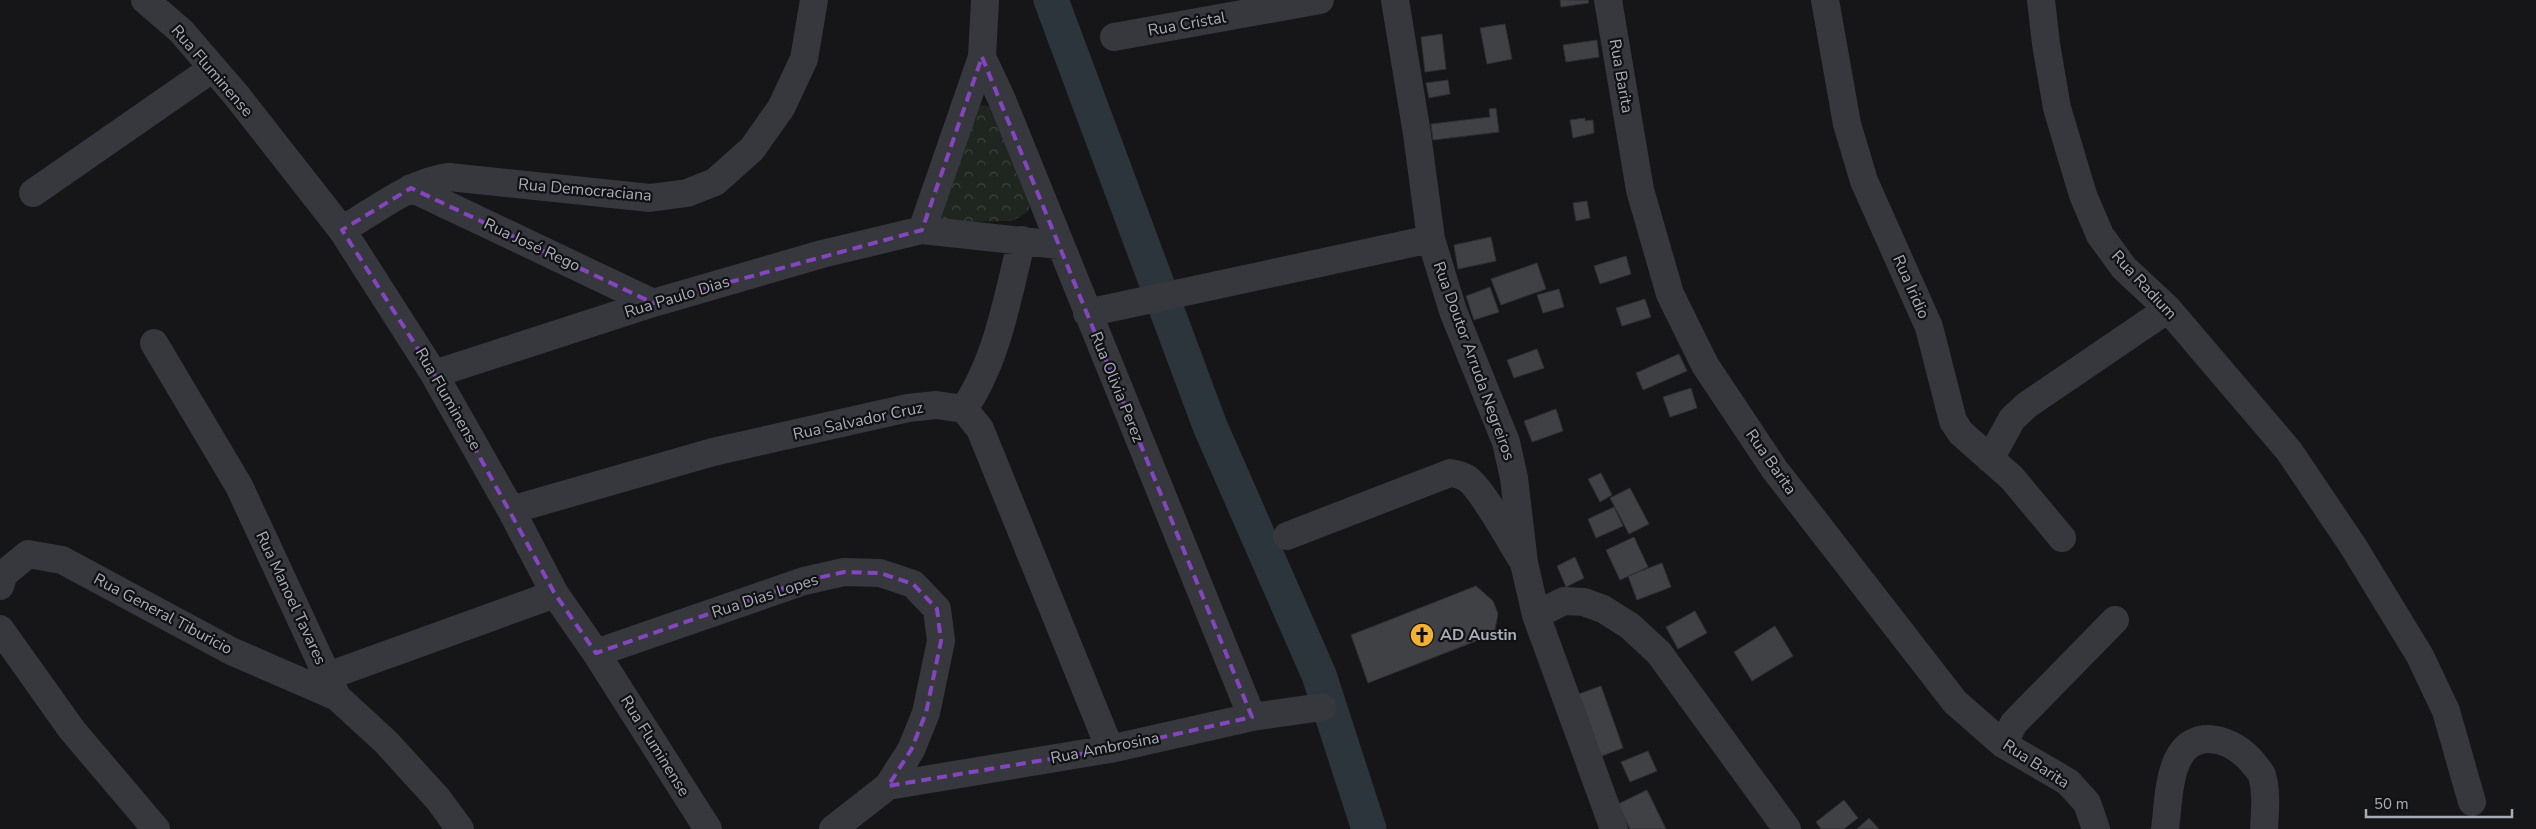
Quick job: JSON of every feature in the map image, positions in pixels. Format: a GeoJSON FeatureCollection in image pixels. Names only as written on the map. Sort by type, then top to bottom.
{"type":"FeatureCollection","features":[{"type":"Feature","properties":{"kind":"street","name":"Rua Fluminense"},"geometry":{"type":"LineString","coordinates":[[145,0],[181,31],[213,68],[342,230],[434,374],[511,510],[555,594],[596,653],[708,829]]}},
{"type":"Feature","properties":{"kind":"street","name":"Rua Democraciana"},"geometry":{"type":"LineString","coordinates":[[342,230],[411,188],[433,179],[449,177],[650,198],[688,193],[715,182],[752,149],[781,108],[804,59],[814,0]]}},
{"type":"Feature","properties":{"kind":"street"},"geometry":{"type":"LineString","coordinates":[[922,230],[982,56],[985,0]]}},
{"type":"Feature","properties":{"kind":"street","name":"Rua Cristal"},"geometry":{"type":"LineString","coordinates":[[1114,37],[1320,0]]}},
{"type":"Feature","properties":{"kind":"street","name":"Rua Doutor Arruda Negreiros"},"geometry":{"type":"LineString","coordinates":[[1395,0],[1417,134],[1431,239],[1453,310],[1506,442],[1514,478],[1524,563],[1536,615],[1614,829]]}},
{"type":"Feature","properties":{"kind":"street","name":"Rua Barita"},"geometry":{"type":"LineString","coordinates":[[1608,0],[1640,190],[1670,294],[1705,365],[1775,470],[1955,702],[2003,744],[2068,782],[2087,803],[2096,829]]}},
{"type":"Feature","properties":{"kind":"street","name":"Rua Iridio"},"geometry":{"type":"LineString","coordinates":[[1825,0],[1847,124],[1864,181],[1929,327],[1953,421],[1961,433],[2012,478],[2062,538]]}},
{"type":"Feature","properties":{"kind":"street","name":"Rua Radium"},"geometry":{"type":"LineString","coordinates":[[2041,0],[2046,44],[2057,108],[2083,195],[2100,235],[2124,268],[2168,309],[2289,451],[2353,546],[2420,656],[2446,710],[2472,802]]}},
{"type":"Feature","properties":{"kind":"street","name":"Rua Olivia Perez"},"geometry":{"type":"LineString","coordinates":[[982,56],[1002,100],[1059,245],[1252,717]]}},
{"type":"Feature","properties":{"kind":"street"},"geometry":{"type":"LineString","coordinates":[[32,193],[213,68]]}},
{"type":"Feature","properties":{"kind":"street","name":"Rua José Rego"},"geometry":{"type":"LineString","coordinates":[[411,188],[653,303]]}},
{"type":"Feature","properties":{"kind":"street","name":"Rua Paulo Dias"},"geometry":{"type":"LineString","coordinates":[[434,374],[653,303],[822,254],[922,230],[1059,245]]}},
{"type":"Feature","properties":{"kind":"street"},"geometry":{"type":"LineString","coordinates":[[1087,313],[1431,239]]}},
{"type":"Feature","properties":{"kind":"street"},"geometry":{"type":"LineString","coordinates":[[1022,240],[993,355],[980,386],[964,410],[980,430],[1110,749]]}},
{"type":"Feature","properties":{"kind":"street"},"geometry":{"type":"LineString","coordinates":[[1990,459],[2012,419],[2027,405],[2168,309]]}},
{"type":"Feature","properties":{"kind":"street","name":"Rua Manoel Tavares"},"geometry":{"type":"LineString","coordinates":[[154,344],[240,486],[332,686],[438,799],[460,829]]}},
{"type":"Feature","properties":{"kind":"street","name":"Rua Salvador Cruz"},"geometry":{"type":"LineString","coordinates":[[511,510],[713,452],[908,408],[936,405],[964,410]]}},
{"type":"Feature","properties":{"kind":"street"},"geometry":{"type":"LineString","coordinates":[[1287,536],[1450,473],[1460,474],[1469,480],[1480,494],[1524,563]]}},
{"type":"Feature","properties":{"kind":"street","name":"Rua General Tiburicio"},"geometry":{"type":"LineString","coordinates":[[0,586],[4,574],[28,554],[62,560],[232,651],[332,686]]}},
{"type":"Feature","properties":{"kind":"street","name":"Rua Dias Lopes"},"geometry":{"type":"LineString","coordinates":[[596,653],[804,581],[844,572],[880,573],[913,584],[937,609],[941,641],[926,712],[912,750],[888,786],[833,829]]}},
{"type":"Feature","properties":{"kind":"street"},"geometry":{"type":"LineString","coordinates":[[332,686],[555,594]]}},
{"type":"Feature","properties":{"kind":"street"},"geometry":{"type":"LineString","coordinates":[[1536,615],[1564,601],[1584,602],[1602,608],[1630,626],[1659,653],[1787,829]]}},
{"type":"Feature","properties":{"kind":"street"},"geometry":{"type":"LineString","coordinates":[[2003,744],[2014,724],[2114,620]]}},
{"type":"Feature","properties":{"kind":"street"},"geometry":{"type":"LineString","coordinates":[[0,629],[72,730],[156,829]]}},
{"type":"Feature","properties":{"kind":"street","name":"Rua Ambrosina"},"geometry":{"type":"LineString","coordinates":[[888,786],[1110,749],[1252,717],[1322,707]]}},
{"type":"Feature","properties":{"kind":"street"},"geometry":{"type":"LineString","coordinates":[[2165,829],[2171,783],[2178,760],[2191,744],[2208,738],[2223,741],[2246,755],[2261,774],[2266,800],[2264,829]]}},
{"type":"Feature","properties":{"kind":"highlighted area"},"geometry":{"type":"Polygon","coordinates":[[[982,57],[1252,717],[1110,749],[888,786],[911,750],[926,713],[941,641],[937,609],[913,584],[880,573],[844,572],[804,581],[596,653],[555,594],[434,374],[342,230],[411,188],[653,303],[922,230],[982,57]]]}},
{"type":"Feature","properties":{"kind":"green space"},"geometry":{"type":"Polygon","coordinates":[[[985,105],[995,110],[1031,199],[1028,212],[1012,221],[948,222],[941,216],[973,106],[985,105]]]}},
{"type":"Feature","properties":{"kind":"building"},"geometry":{"type":"Polygon","coordinates":[[[1560,0],[1588,0],[1589,3],[1561,7],[1560,0]]]}},
{"type":"Feature","properties":{"kind":"building"},"geometry":{"type":"Polygon","coordinates":[[[1505,24],[1512,59],[1487,64],[1480,28],[1505,24]]]}},
{"type":"Feature","properties":{"kind":"building"},"geometry":{"type":"Polygon","coordinates":[[[1442,34],[1446,69],[1425,72],[1421,37],[1442,34]]]}},
{"type":"Feature","properties":{"kind":"building"},"geometry":{"type":"Polygon","coordinates":[[[1597,40],[1599,57],[1566,62],[1563,45],[1597,40]]]}},
{"type":"Feature","properties":{"kind":"building"},"geometry":{"type":"Polygon","coordinates":[[[1448,80],[1450,94],[1429,98],[1426,83],[1448,80]]]}},
{"type":"Feature","properties":{"kind":"building"},"geometry":{"type":"Polygon","coordinates":[[[1496,108],[1499,132],[1433,140],[1431,124],[1490,117],[1489,109],[1496,108]]]}},
{"type":"Feature","properties":{"kind":"building"},"geometry":{"type":"Polygon","coordinates":[[[1585,118],[1585,121],[1593,120],[1594,133],[1573,138],[1570,120],[1585,118]]]}},
{"type":"Feature","properties":{"kind":"building"},"geometry":{"type":"Polygon","coordinates":[[[1587,201],[1590,218],[1576,221],[1573,203],[1587,201]]]}},
{"type":"Feature","properties":{"kind":"building"},"geometry":{"type":"Polygon","coordinates":[[[1491,237],[1496,261],[1458,269],[1454,245],[1491,237]]]}},
{"type":"Feature","properties":{"kind":"building"},"geometry":{"type":"Polygon","coordinates":[[[1626,256],[1631,274],[1600,284],[1594,266],[1626,256]]]}},
{"type":"Feature","properties":{"kind":"building"},"geometry":{"type":"Polygon","coordinates":[[[1537,263],[1546,289],[1501,305],[1491,279],[1537,263]]]}},
{"type":"Feature","properties":{"kind":"building"},"geometry":{"type":"Polygon","coordinates":[[[1490,287],[1499,312],[1474,320],[1466,296],[1490,287]]]}},
{"type":"Feature","properties":{"kind":"building"},"geometry":{"type":"Polygon","coordinates":[[[1559,289],[1564,307],[1543,313],[1537,295],[1559,289]]]}},
{"type":"Feature","properties":{"kind":"building"},"geometry":{"type":"Polygon","coordinates":[[[1645,299],[1651,317],[1622,326],[1616,308],[1645,299]]]}},
{"type":"Feature","properties":{"kind":"building"},"geometry":{"type":"Polygon","coordinates":[[[1537,349],[1544,368],[1514,378],[1507,360],[1537,349]]]}},
{"type":"Feature","properties":{"kind":"building"},"geometry":{"type":"Polygon","coordinates":[[[1679,354],[1687,371],[1643,390],[1636,373],[1679,354]]]}},
{"type":"Feature","properties":{"kind":"building"},"geometry":{"type":"Polygon","coordinates":[[[1691,388],[1697,408],[1670,417],[1663,397],[1691,388]]]}},
{"type":"Feature","properties":{"kind":"building"},"geometry":{"type":"Polygon","coordinates":[[[1556,409],[1563,431],[1532,442],[1524,421],[1556,409]]]}},
{"type":"Feature","properties":{"kind":"building"},"geometry":{"type":"Polygon","coordinates":[[[1601,473],[1612,495],[1600,502],[1588,479],[1601,473]]]}},
{"type":"Feature","properties":{"kind":"building"},"geometry":{"type":"Polygon","coordinates":[[[1630,488],[1649,524],[1629,534],[1610,498],[1630,488]]]}},
{"type":"Feature","properties":{"kind":"building"},"geometry":{"type":"Polygon","coordinates":[[[1614,507],[1623,526],[1596,538],[1588,519],[1614,507]]]}},
{"type":"Feature","properties":{"kind":"building"},"geometry":{"type":"Polygon","coordinates":[[[1634,537],[1648,567],[1620,580],[1606,550],[1634,537]]]}},
{"type":"Feature","properties":{"kind":"building"},"geometry":{"type":"Polygon","coordinates":[[[1575,557],[1584,578],[1566,587],[1557,566],[1575,557]]]}},
{"type":"Feature","properties":{"kind":"building"},"geometry":{"type":"Polygon","coordinates":[[[1662,563],[1671,587],[1637,600],[1628,576],[1662,563]]]}},
{"type":"Feature","properties":{"kind":"building","name":"AD Austin"},"geometry":{"type":"Polygon","coordinates":[[[1476,586],[1493,601],[1498,614],[1494,634],[1368,683],[1351,635],[1476,586]]]}},
{"type":"Feature","properties":{"kind":"building"},"geometry":{"type":"Polygon","coordinates":[[[1695,611],[1707,633],[1678,649],[1666,627],[1695,611]]]}},
{"type":"Feature","properties":{"kind":"building"},"geometry":{"type":"Polygon","coordinates":[[[1775,626],[1793,656],[1752,681],[1734,652],[1775,626]]]}},
{"type":"Feature","properties":{"kind":"building"},"geometry":{"type":"Polygon","coordinates":[[[1601,686],[1623,748],[1599,757],[1576,695],[1601,686]]]}},
{"type":"Feature","properties":{"kind":"building"},"geometry":{"type":"Polygon","coordinates":[[[1648,751],[1657,771],[1630,782],[1621,762],[1648,751]]]}},
{"type":"Feature","properties":{"kind":"building"},"geometry":{"type":"Polygon","coordinates":[[[1647,790],[1666,829],[1630,829],[1618,804],[1647,790]]]}},
{"type":"Feature","properties":{"kind":"building"},"geometry":{"type":"Polygon","coordinates":[[[1844,800],[1858,818],[1844,829],[1821,829],[1816,822],[1844,800]]]}},
{"type":"Feature","properties":{"kind":"building"},"geometry":{"type":"Polygon","coordinates":[[[1869,818],[1879,829],[1857,829],[1869,818]]]}},
{"type":"Feature","properties":{"kind":"waterway"},"geometry":{"type":"LineString","coordinates":[[1051,0],[1210,426],[1319,675],[1369,829]]}},
{"type":"Feature","properties":{"kind":"place","name":"AD Austin"},"geometry":{"type":"Point","coordinates":[1422,635]}}]}
